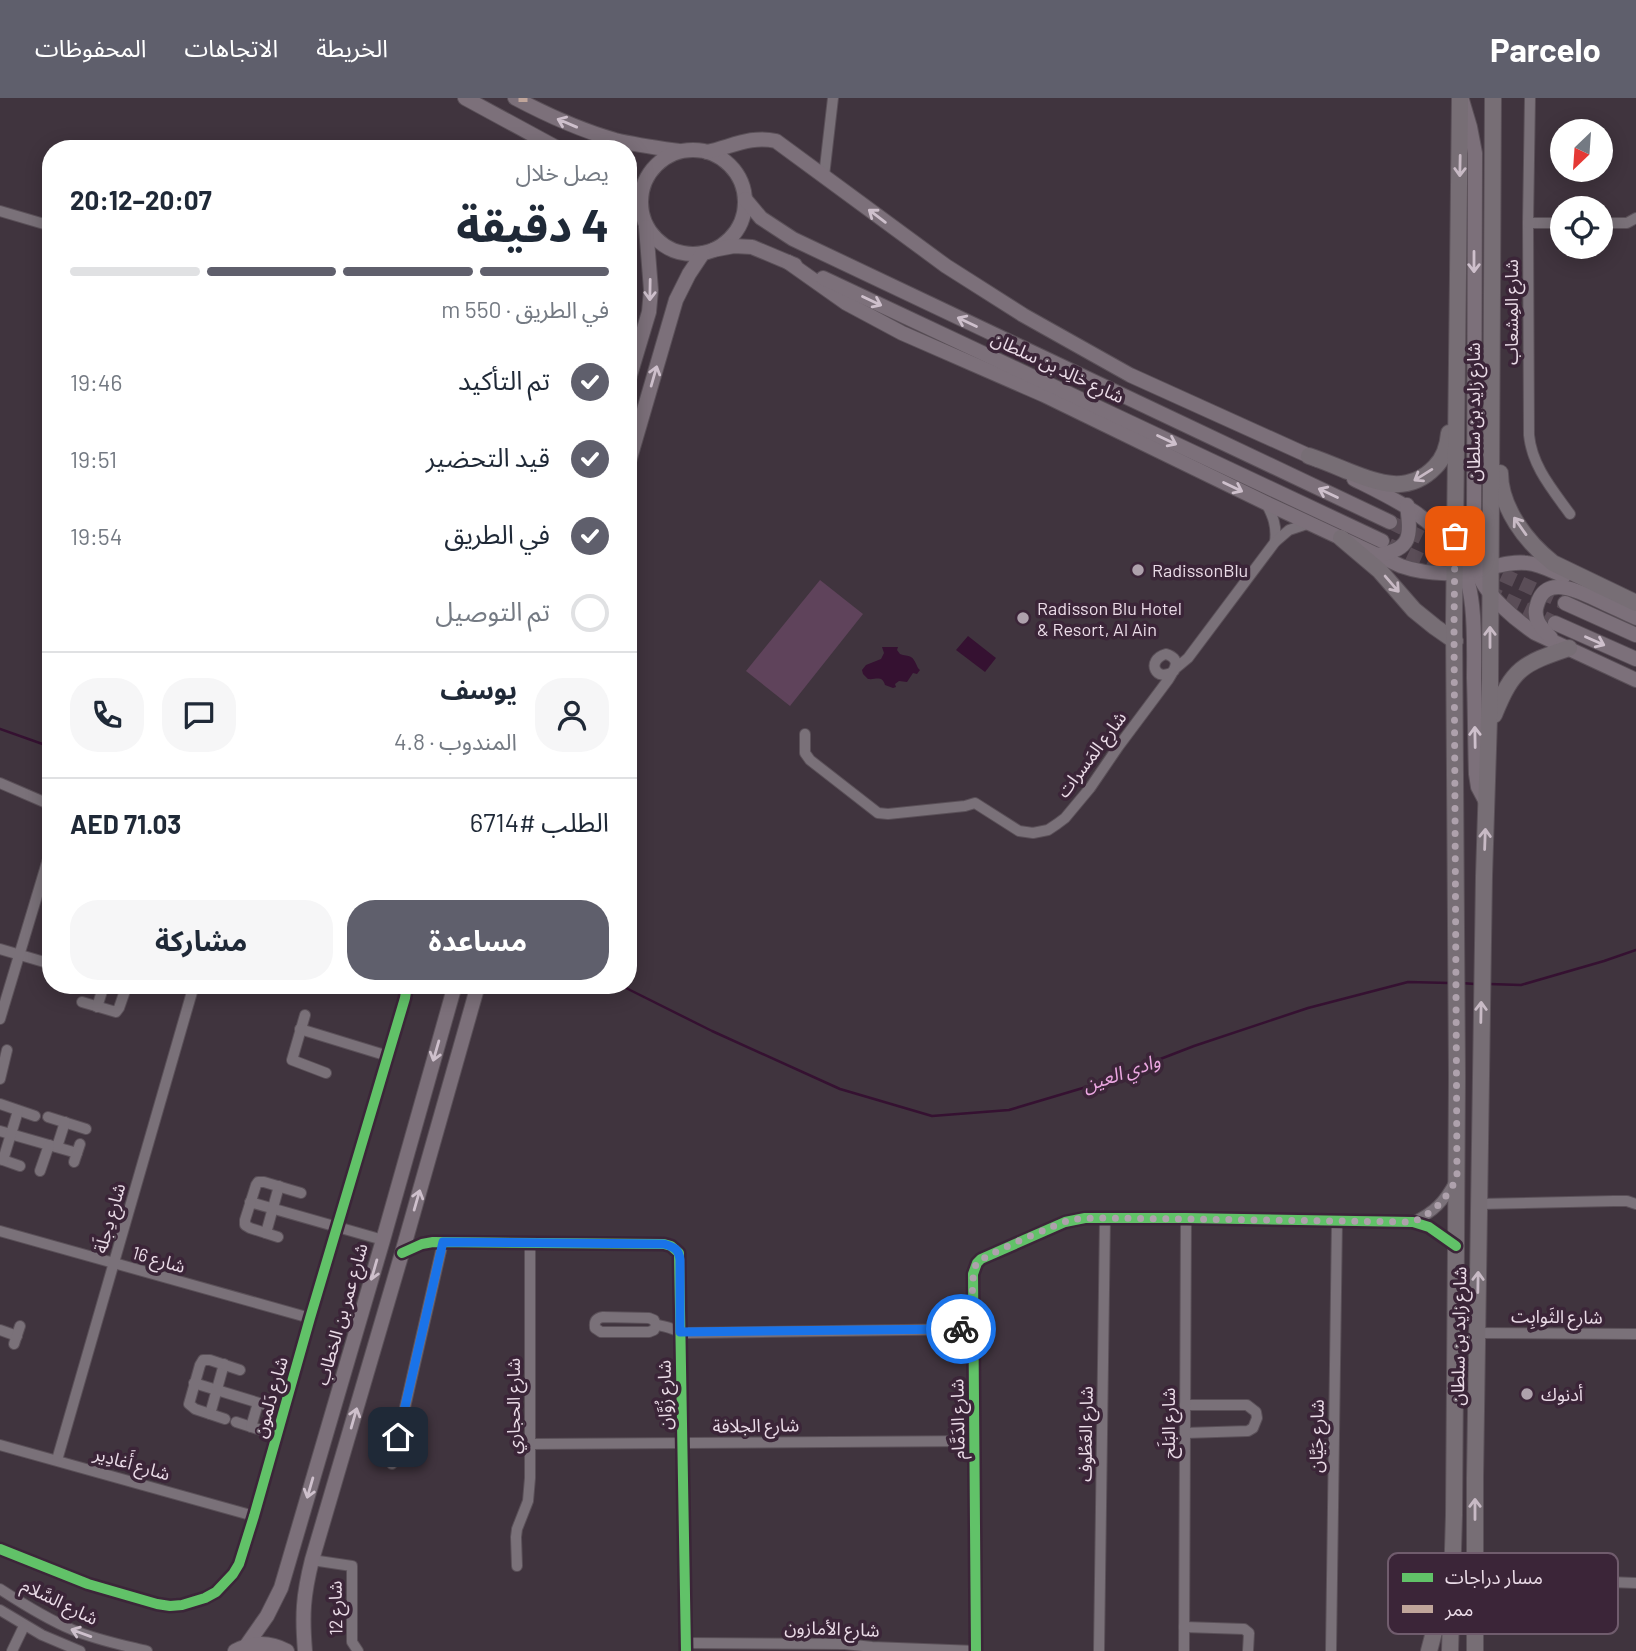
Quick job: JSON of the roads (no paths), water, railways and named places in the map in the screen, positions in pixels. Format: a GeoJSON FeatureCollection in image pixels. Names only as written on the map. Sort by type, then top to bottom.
{"type":"FeatureCollection","features":[{"type":"Feature","properties":{"kind":"highway","name":"شارع زايد بن سلطان"},"geometry":{"type":"LineString","coordinates":[[1461,98],[1455,551],[1490,595],[1480,1080],[1475,1553]]}},
{"type":"Feature","properties":{"kind":"highway","name":"شارع زايد بن سلطان"},"geometry":{"type":"LineString","coordinates":[[1452,1553],[1457,1178],[1455,641],[1472,570],[1493,281],[1493,98]]}},
{"type":"Feature","properties":{"kind":"highway"},"geometry":{"type":"LineString","coordinates":[[1309,456],[1363,478],[1395,485],[1419,480],[1431,472],[1440,461],[1449,438],[1449,318],[1459,271]]}},
{"type":"Feature","properties":{"kind":"highway"},"geometry":{"type":"LineString","coordinates":[[1493,281],[1500,321],[1500,478],[1504,499],[1518,525],[1553,563],[1636,603]]}},
{"type":"Feature","properties":{"kind":"highway"},"geometry":{"type":"LineString","coordinates":[[1341,538],[1380,571],[1415,610],[1455,641]]}},
{"type":"Feature","properties":{"kind":"highway"},"geometry":{"type":"LineString","coordinates":[[1489,727],[1504,690],[1520,670],[1562,645]]}},
{"type":"Feature","properties":{"kind":"highway"},"geometry":{"type":"LineString","coordinates":[[1429,1651],[1434,1634]]}},
{"type":"Feature","properties":{"kind":"main road"},"geometry":{"type":"LineString","coordinates":[[465,98],[542,140]]}},
{"type":"Feature","properties":{"kind":"main road"},"geometry":{"type":"LineString","coordinates":[[1461,98],[1471,127],[1475,153],[1472,570],[1476,774],[1478,787],[1486,802]]}},
{"type":"Feature","properties":{"kind":"main road"},"geometry":{"type":"LineString","coordinates":[[520,99],[584,131],[615,140]]}},
{"type":"Feature","properties":{"kind":"main road"},"geometry":{"type":"LineString","coordinates":[[707,152],[729,148],[751,139],[776,141],[946,266],[1039,324],[1130,375],[1309,456],[1407,505],[1455,551]]}},
{"type":"Feature","properties":{"kind":"main road"},"geometry":{"type":"LineString","coordinates":[[637,144],[707,152],[719,157],[737,175],[745,199],[740,224],[724,244],[708,251],[689,254],[663,244],[652,234],[637,209]]}},
{"type":"Feature","properties":{"kind":"main road"},"geometry":{"type":"LineString","coordinates":[[637,352],[649,312],[652,290],[641,196],[645,181],[654,167],[666,157],[680,151]]}},
{"type":"Feature","properties":{"kind":"main road","name":"شارع خالِد بن سلطان"},"geometry":{"type":"LineString","coordinates":[[745,199],[761,218],[793,239],[1390,522]]}},
{"type":"Feature","properties":{"kind":"main road","name":"شارع خالِد بن سلطان"},"geometry":{"type":"LineString","coordinates":[[708,251],[734,246],[752,247],[788,262],[1382,541]]}},
{"type":"Feature","properties":{"kind":"main road"},"geometry":{"type":"LineString","coordinates":[[637,434],[676,299],[689,274],[708,251]]}},
{"type":"Feature","properties":{"kind":"main road"},"geometry":{"type":"LineString","coordinates":[[788,262],[846,303],[902,333],[1085,414],[1376,555],[1415,571],[1430,573],[1510,564],[1535,564],[1636,611]]}},
{"type":"Feature","properties":{"kind":"main road"},"geometry":{"type":"LineString","coordinates":[[1376,555],[1392,553],[1404,546],[1409,537],[1407,505]]}},
{"type":"Feature","properties":{"kind":"main road"},"geometry":{"type":"LineString","coordinates":[[1562,645],[1539,623],[1535,610],[1540,597],[1550,589],[1563,587],[1577,590],[1636,618]]}},
{"type":"Feature","properties":{"kind":"main road"},"geometry":{"type":"LineString","coordinates":[[1490,595],[1535,633],[1636,680]]}},
{"type":"Feature","properties":{"kind":"main road"},"geometry":{"type":"LineString","coordinates":[[1565,603],[1636,635]]}},
{"type":"Feature","properties":{"kind":"main road"},"geometry":{"type":"LineString","coordinates":[[1555,623],[1636,659]]}},
{"type":"Feature","properties":{"kind":"main road","name":"شارع عمر بن الخطاب"},"geometry":{"type":"LineString","coordinates":[[240,1648],[267,1616],[281,1588],[452,994]]}},
{"type":"Feature","properties":{"kind":"main road"},"geometry":{"type":"LineString","coordinates":[[305,1651],[303,1599],[312,1560],[475,994]]}},
{"type":"Feature","properties":{"kind":"main road"},"geometry":{"type":"LineString","coordinates":[[240,1648],[262,1644],[287,1651]]}},
{"type":"Feature","properties":{"kind":"street"},"geometry":{"type":"LineString","coordinates":[[824,176],[834,98]]}},
{"type":"Feature","properties":{"kind":"street","name":"شارع المِشعاب"},"geometry":{"type":"LineString","coordinates":[[1530,98],[1530,443],[1538,468],[1570,514]]}},
{"type":"Feature","properties":{"kind":"street"},"geometry":{"type":"LineString","coordinates":[[0,212],[42,224]]}},
{"type":"Feature","properties":{"kind":"street"},"geometry":{"type":"LineString","coordinates":[[1613,223],[1627,223],[1636,218]]}},
{"type":"Feature","properties":{"kind":"street"},"geometry":{"type":"LineString","coordinates":[[1528,223],[1550,223]]}},
{"type":"Feature","properties":{"kind":"street"},"geometry":{"type":"LineString","coordinates":[[1266,503],[1276,523],[1275,542]]}},
{"type":"Feature","properties":{"kind":"street","name":"شارع المَسرات"},"geometry":{"type":"LineString","coordinates":[[805,734],[805,753],[810,760],[878,813],[975,803],[1019,831],[1033,833],[1048,830],[1065,818],[1090,788],[1174,666],[1188,658],[1275,542],[1289,530],[1310,523]]}},
{"type":"Feature","properties":{"kind":"street"},"geometry":{"type":"LineString","coordinates":[[1155,669],[1168,676],[1174,666],[1166,654],[1158,656],[1154,662],[1156,695]]}},
{"type":"Feature","properties":{"kind":"street"},"geometry":{"type":"LineString","coordinates":[[0,782],[42,801]]}},
{"type":"Feature","properties":{"kind":"street"},"geometry":{"type":"LineString","coordinates":[[0,1019],[42,879]]}},
{"type":"Feature","properties":{"kind":"street"},"geometry":{"type":"LineString","coordinates":[[0,950],[42,961]]}},
{"type":"Feature","properties":{"kind":"street"},"geometry":{"type":"LineString","coordinates":[[97,1007],[101,994]]}},
{"type":"Feature","properties":{"kind":"street"},"geometry":{"type":"LineString","coordinates":[[82,1002],[118,1011],[123,994]]}},
{"type":"Feature","properties":{"kind":"street","name":"شارع دِجلَة"},"geometry":{"type":"LineString","coordinates":[[57,1460],[191,994]]}},
{"type":"Feature","properties":{"kind":"street","name":"شارع دَلمون"},"geometry":{"type":"LineString","coordinates":[[0,1549],[88,1584],[157,1604],[182,1605],[205,1598],[225,1584],[239,1564],[254,1517],[406,994]]}},
{"type":"Feature","properties":{"kind":"street"},"geometry":{"type":"LineString","coordinates":[[305,1015],[292,1060],[326,1073]]}},
{"type":"Feature","properties":{"kind":"street"},"geometry":{"type":"LineString","coordinates":[[300,1029],[388,1056]]}},
{"type":"Feature","properties":{"kind":"street"},"geometry":{"type":"LineString","coordinates":[[0,1079],[7,1051]]}},
{"type":"Feature","properties":{"kind":"street"},"geometry":{"type":"LineString","coordinates":[[0,1104],[35,1116]]}},
{"type":"Feature","properties":{"kind":"street"},"geometry":{"type":"LineString","coordinates":[[19,1111],[6,1132],[2,1160],[20,1166]]}},
{"type":"Feature","properties":{"kind":"street"},"geometry":{"type":"LineString","coordinates":[[48,1117],[86,1129]]}},
{"type":"Feature","properties":{"kind":"street"},"geometry":{"type":"LineString","coordinates":[[40,1171],[65,1122]]}},
{"type":"Feature","properties":{"kind":"street"},"geometry":{"type":"LineString","coordinates":[[6,1132],[77,1153]]}},
{"type":"Feature","properties":{"kind":"street"},"geometry":{"type":"LineString","coordinates":[[1413,1222],[1433,1212],[1457,1178]]}},
{"type":"Feature","properties":{"kind":"street"},"geometry":{"type":"LineString","coordinates":[[278,1237],[244,1225],[254,1188],[258,1182],[264,1182],[301,1193]]}},
{"type":"Feature","properties":{"kind":"street"},"geometry":{"type":"LineString","coordinates":[[266,1233],[279,1186]]}},
{"type":"Feature","properties":{"kind":"street"},"geometry":{"type":"LineString","coordinates":[[1479,1204],[1614,1200],[1636,1204]]}},
{"type":"Feature","properties":{"kind":"street"},"geometry":{"type":"LineString","coordinates":[[250,1202],[383,1240]]}},
{"type":"Feature","properties":{"kind":"street","name":"شارع الدَمَّام"},"geometry":{"type":"LineString","coordinates":[[976,1651],[973,1274],[981,1259],[1065,1222],[1085,1218],[1413,1222],[1429,1227],[1456,1246]]}},
{"type":"Feature","properties":{"kind":"street","name":"شارع العَطُوف"},"geometry":{"type":"LineString","coordinates":[[1100,1651],[1105,1218]]}},
{"type":"Feature","properties":{"kind":"street","name":"شارع البَلَح"},"geometry":{"type":"LineString","coordinates":[[1184,1651],[1186,1218]]}},
{"type":"Feature","properties":{"kind":"street","name":"شارع جَيَّان"},"geometry":{"type":"LineString","coordinates":[[1331,1651],[1336,1220]]}},
{"type":"Feature","properties":{"kind":"street"},"geometry":{"type":"LineString","coordinates":[[392,1464],[438,1242],[410,1225]]}},
{"type":"Feature","properties":{"kind":"street","name":"شارع 16"},"geometry":{"type":"LineString","coordinates":[[0,1231],[310,1318]]}},
{"type":"Feature","properties":{"kind":"street","name":"شارع زُوَّان"},"geometry":{"type":"LineString","coordinates":[[402,1253],[422,1244],[438,1242],[664,1244],[679,1253],[686,1647]]}},
{"type":"Feature","properties":{"kind":"street","name":"شارع الحجاري"},"geometry":{"type":"LineString","coordinates":[[517,1566],[516,1537],[529,1491],[530,1243]]}},
{"type":"Feature","properties":{"kind":"street"},"geometry":{"type":"LineString","coordinates":[[603,1317],[649,1318],[654,1320],[656,1325],[654,1330],[649,1332],[601,1332],[596,1330],[594,1325],[597,1319],[603,1317]]}},
{"type":"Feature","properties":{"kind":"street"},"geometry":{"type":"LineString","coordinates":[[656,1325],[669,1326],[680,1332],[973,1329]]}},
{"type":"Feature","properties":{"kind":"street"},"geometry":{"type":"LineString","coordinates":[[0,1330],[17,1335]]}},
{"type":"Feature","properties":{"kind":"street","name":"شارع الثَوابِت"},"geometry":{"type":"LineString","coordinates":[[1477,1333],[1636,1334]]}},
{"type":"Feature","properties":{"kind":"street"},"geometry":{"type":"LineString","coordinates":[[203,1360],[224,1364],[209,1414],[190,1406],[189,1400],[203,1360]]}},
{"type":"Feature","properties":{"kind":"street","name":"شارع دَلمون"},"geometry":{"type":"LineString","coordinates":[[224,1364],[240,1370]]}},
{"type":"Feature","properties":{"kind":"street","name":"شارع دَلمون"},"geometry":{"type":"LineString","coordinates":[[194,1383],[285,1411]]}},
{"type":"Feature","properties":{"kind":"street","name":"شارع دَلمون"},"geometry":{"type":"LineString","coordinates":[[251,1427],[258,1403]]}},
{"type":"Feature","properties":{"kind":"street"},"geometry":{"type":"LineString","coordinates":[[1185,1405],[1247,1405],[1252,1408],[1257,1418],[1253,1428],[1248,1431],[1185,1433]]}},
{"type":"Feature","properties":{"kind":"street","name":"شارع دَلمون"},"geometry":{"type":"LineString","coordinates":[[209,1414],[267,1432]]}},
{"type":"Feature","properties":{"kind":"street","name":"شارع الدَمَّام"},"geometry":{"type":"LineString","coordinates":[[813,1442],[975,1441]]}},
{"type":"Feature","properties":{"kind":"street","name":"شارع الجلافة"},"geometry":{"type":"LineString","coordinates":[[530,1444],[813,1442]]}},
{"type":"Feature","properties":{"kind":"street","name":"شارع أَغادِير"},"geometry":{"type":"LineString","coordinates":[[0,1444],[254,1517]]}},
{"type":"Feature","properties":{"kind":"street","name":"شارع 12"},"geometry":{"type":"LineString","coordinates":[[312,1560],[352,1566],[352,1642],[357,1650]]}},
{"type":"Feature","properties":{"kind":"street"},"geometry":{"type":"LineString","coordinates":[[1618,1582],[1636,1583]]}},
{"type":"Feature","properties":{"kind":"street","name":"شارع السَّلام"},"geometry":{"type":"LineString","coordinates":[[0,1589],[72,1630],[147,1651]]}},
{"type":"Feature","properties":{"kind":"street","name":"شارع السَّلام"},"geometry":{"type":"LineString","coordinates":[[0,1610],[24,1626],[80,1651]]}},
{"type":"Feature","properties":{"kind":"street"},"geometry":{"type":"LineString","coordinates":[[12,1651],[24,1626]]}},
{"type":"Feature","properties":{"kind":"street"},"geometry":{"type":"LineString","coordinates":[[1184,1627],[1244,1629],[1249,1633],[1248,1651]]}},
{"type":"Feature","properties":{"kind":"street","name":"شارع الأمازون"},"geometry":{"type":"LineString","coordinates":[[686,1647],[845,1644],[976,1651]]}},
{"type":"Feature","properties":{"kind":"waterway","name":"وادي العين"},"geometry":{"type":"LineString","coordinates":[[0,729],[42,744]]}},
{"type":"Feature","properties":{"kind":"waterway","name":"وادي العين"},"geometry":{"type":"LineString","coordinates":[[1489,984],[1521,985],[1636,950]]}},
{"type":"Feature","properties":{"kind":"waterway","name":"وادي العين"},"geometry":{"type":"LineString","coordinates":[[637,994],[840,1089],[932,1116],[1009,1110],[1093,1085],[1194,1046],[1308,1008],[1408,982],[1450,983]]}},
{"type":"Feature","properties":{"kind":"waterway","name":"وادي العين"},"geometry":{"type":"LineString","coordinates":[[1461,983],[1475,984]]}},
{"type":"Feature","properties":{"kind":"tunnel"},"geometry":{"type":"LineString","coordinates":[[1390,522],[1458,555]]}},
{"type":"Feature","properties":{"kind":"tunnel"},"geometry":{"type":"LineString","coordinates":[[1389,545],[1450,573]]}},
{"type":"Feature","properties":{"kind":"tunnel"},"geometry":{"type":"LineString","coordinates":[[1483,566],[1565,603]]}},
{"type":"Feature","properties":{"kind":"tunnel"},"geometry":{"type":"LineString","coordinates":[[1487,591],[1555,623]]}},
{"type":"Feature","properties":{"kind":"place","name":"RadissonBlu"},"geometry":{"type":"Point","coordinates":[1138,570]}},
{"type":"Feature","properties":{"kind":"place","name":"Radisson Blu Hotel & Resort, Al Ain"},"geometry":{"type":"Point","coordinates":[1023,618]}},
{"type":"Feature","properties":{"kind":"place","name":"أدنوك"},"geometry":{"type":"Point","coordinates":[1527,1394]}}]}
